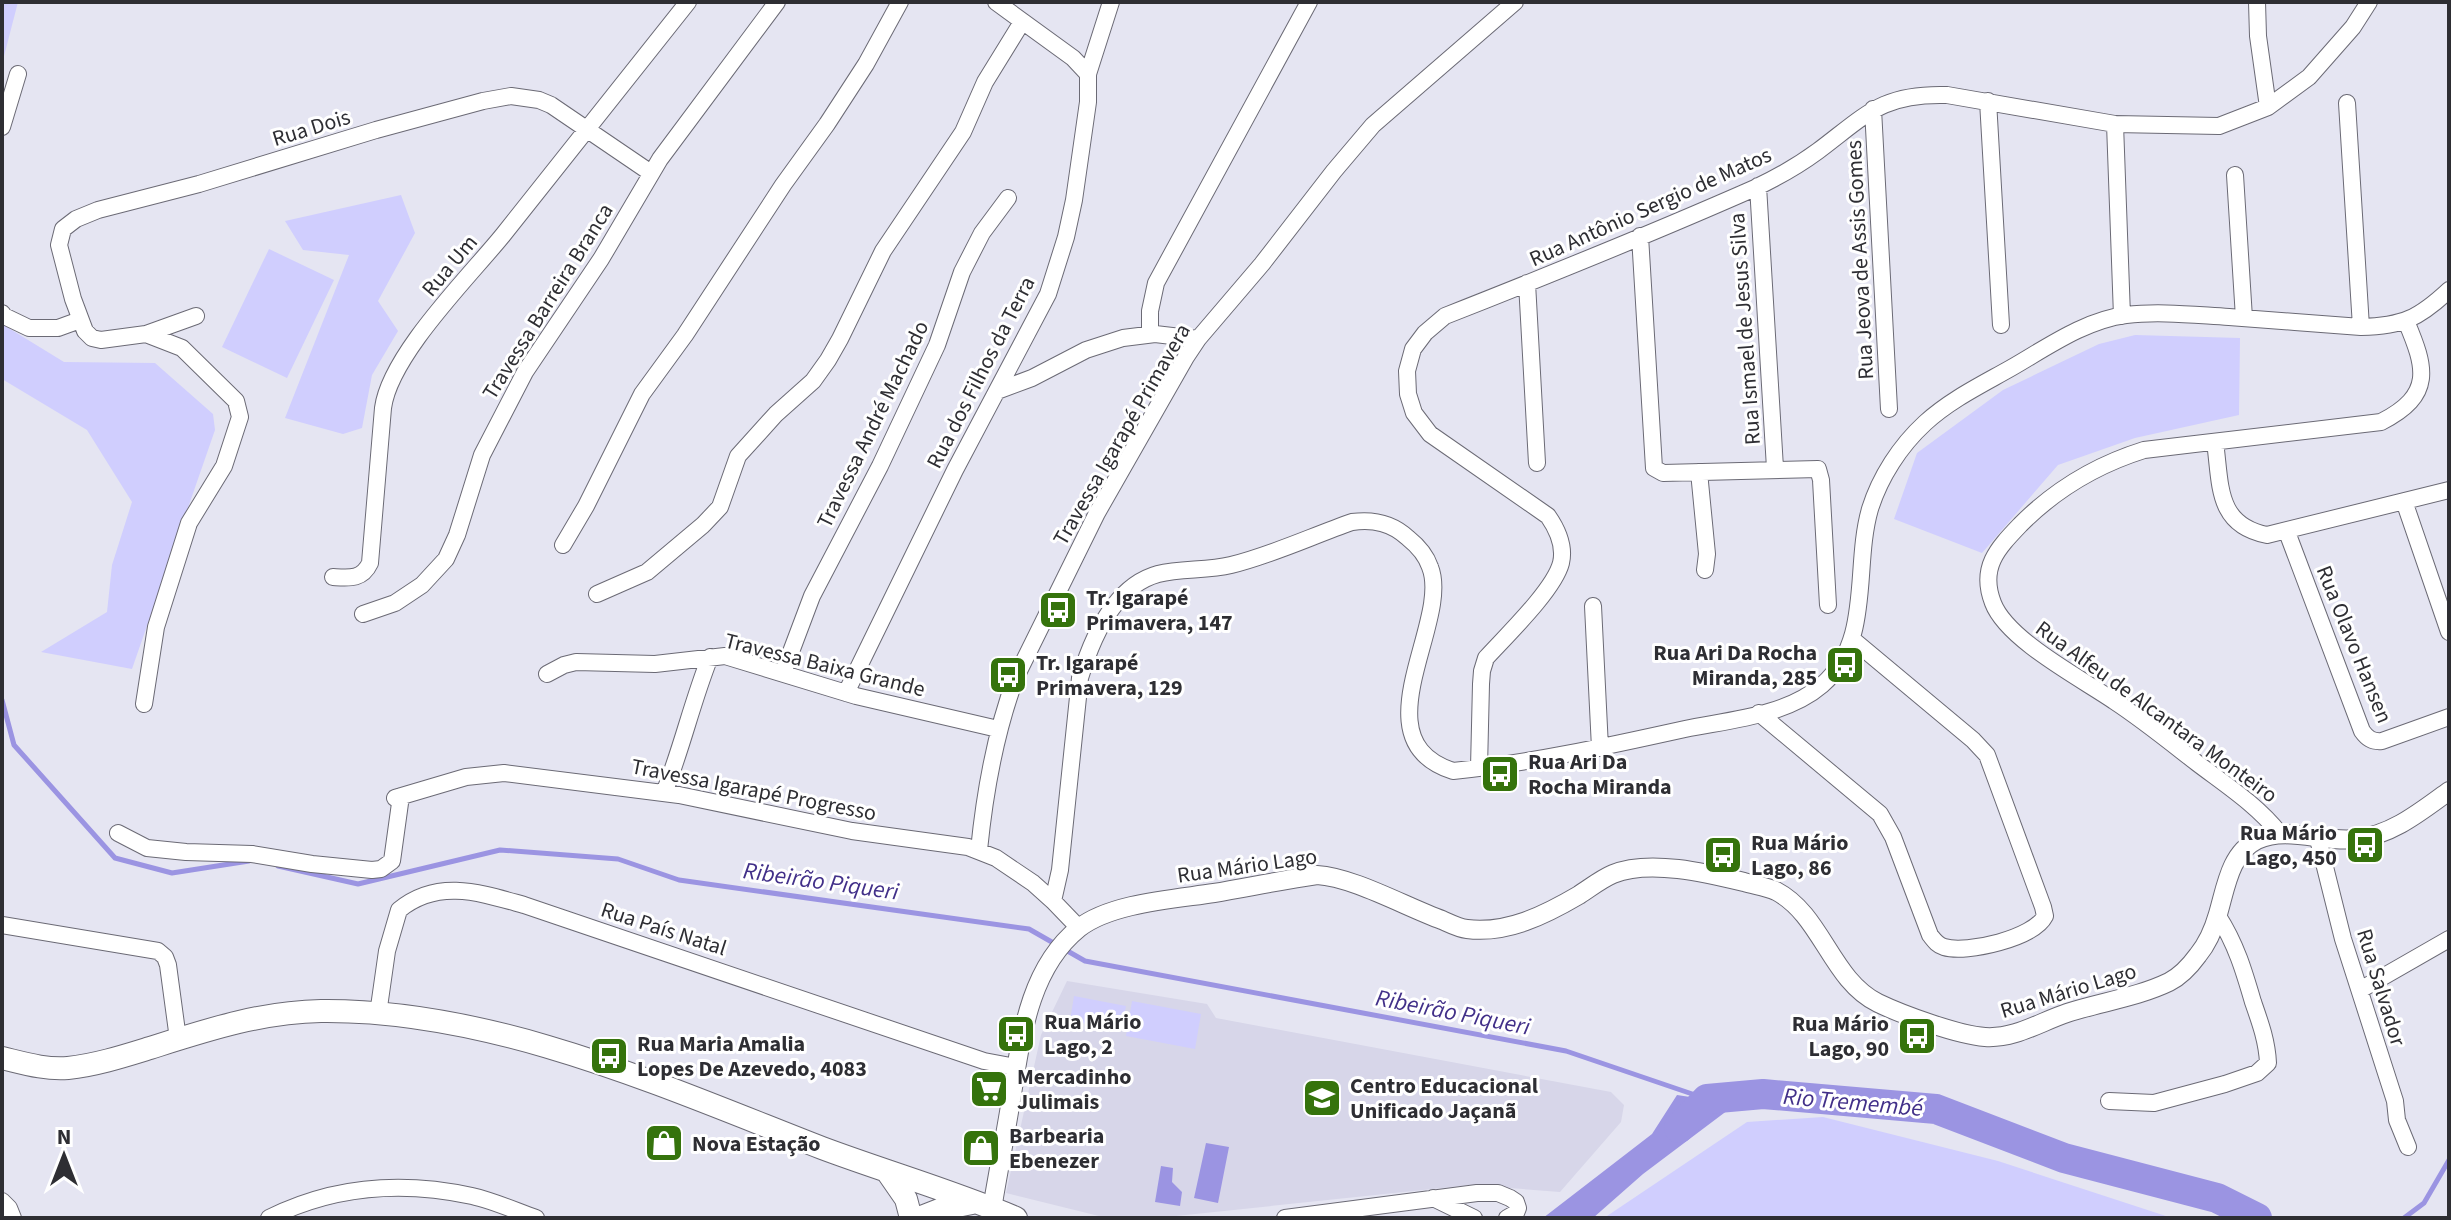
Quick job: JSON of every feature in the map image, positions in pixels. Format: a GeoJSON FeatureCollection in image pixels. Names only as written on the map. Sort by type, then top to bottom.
{"type":"FeatureCollection","features":[{"type":"Feature","properties":{"kind":"main road"},"geometry":{"type":"LineString","coordinates":[[2,1058],[67,1068],[92,1064],[241,1020],[280,1013],[322,1011],[378,1014],[458,1026],[535,1044],[692,1098],[1016,1218]]}},
{"type":"Feature","properties":{"kind":"main road"},"geometry":{"type":"LineString","coordinates":[[888,1173],[906,1199],[911,1218]]}},
{"type":"Feature","properties":{"kind":"main road"},"geometry":{"type":"LineString","coordinates":[[919,1218],[942,1209],[983,1206]]}},
{"type":"Feature","properties":{"kind":"street","name":"Rua Um"},"geometry":{"type":"LineString","coordinates":[[333,577],[359,576],[370,563],[383,408],[393,374],[445,304],[688,2]]}},
{"type":"Feature","properties":{"kind":"street","name":"Travessa Barreira Branca"},"geometry":{"type":"LineString","coordinates":[[363,614],[395,603],[422,585],[446,559],[457,535],[482,455],[537,353],[601,259],[651,173],[777,2]]}},
{"type":"Feature","properties":{"kind":"street"},"geometry":{"type":"LineString","coordinates":[[563,545],[592,495],[642,394],[827,124],[866,64],[900,2]]}},
{"type":"Feature","properties":{"kind":"street"},"geometry":{"type":"LineString","coordinates":[[996,2],[1073,58],[1088,74]]}},
{"type":"Feature","properties":{"kind":"street","name":"Rua dos Filhos da Terra"},"geometry":{"type":"LineString","coordinates":[[846,693],[955,470],[1048,294],[1066,237],[1083,144],[1088,74],[1111,2]]}},
{"type":"Feature","properties":{"kind":"street"},"geometry":{"type":"LineString","coordinates":[[1150,334],[1150,311],[1156,283],[1309,2]]}},
{"type":"Feature","properties":{"kind":"street","name":"Travessa Igarapé Primavera"},"geometry":{"type":"LineString","coordinates":[[979,850],[998,729],[1016,677],[1079,548],[1198,339],[1373,125],[1515,2]]}},
{"type":"Feature","properties":{"kind":"street"},"geometry":{"type":"LineString","coordinates":[[2257,2],[2258,36],[2268,107]]}},
{"type":"Feature","properties":{"kind":"street","name":"Rua Antônio Sergio de Matos"},"geometry":{"type":"LineString","coordinates":[[1479,768],[1481,684],[1486,658],[1546,590],[1561,563],[1561,547],[1557,530],[1548,516],[1430,434],[1414,413],[1408,394],[1407,371],[1413,349],[1425,333],[1445,316],[1758,186],[1817,151],[1873,109],[1891,101],[1919,94],[1947,95],[2115,124],[2219,126],[2268,107],[2309,77],[2353,27],[2369,2]]}},
{"type":"Feature","properties":{"kind":"street"},"geometry":{"type":"LineString","coordinates":[[597,594],[647,572],[720,507],[738,456],[776,414],[813,381],[828,360],[883,251],[963,132],[985,82],[1022,22]]}},
{"type":"Feature","properties":{"kind":"street"},"geometry":{"type":"LineString","coordinates":[[2,127],[18,74]]}},
{"type":"Feature","properties":{"kind":"street","name":"Rua Dois"},"geometry":{"type":"LineString","coordinates":[[80,320],[59,245],[63,229],[84,215],[483,101],[511,96],[539,100],[588,128],[651,173]]}},
{"type":"Feature","properties":{"kind":"street"},"geometry":{"type":"LineString","coordinates":[[1988,101],[2001,325]]}},
{"type":"Feature","properties":{"kind":"street"},"geometry":{"type":"LineString","coordinates":[[2347,103],[2361,327]]}},
{"type":"Feature","properties":{"kind":"street","name":"Rua Jeova de Assis Gomes"},"geometry":{"type":"LineString","coordinates":[[1873,109],[1889,409]]}},
{"type":"Feature","properties":{"kind":"street"},"geometry":{"type":"LineString","coordinates":[[2115,124],[2122,316]]}},
{"type":"Feature","properties":{"kind":"street"},"geometry":{"type":"LineString","coordinates":[[2235,175],[2244,318]]}},
{"type":"Feature","properties":{"kind":"street","name":"Rua Ismael de Jesus Silva"},"geometry":{"type":"LineString","coordinates":[[1758,186],[1775,468]]}},
{"type":"Feature","properties":{"kind":"street","name":"Travessa André Machado"},"geometry":{"type":"LineString","coordinates":[[783,673],[812,596],[880,466],[937,345],[962,272],[982,233],[1008,198]]}},
{"type":"Feature","properties":{"kind":"street"},"geometry":{"type":"LineString","coordinates":[[1640,236],[1654,468],[1663,473],[1775,468],[1814,468],[1819,471],[1828,605]]}},
{"type":"Feature","properties":{"kind":"street"},"geometry":{"type":"LineString","coordinates":[[1527,283],[1537,463]]}},
{"type":"Feature","properties":{"kind":"street"},"geometry":{"type":"LineString","coordinates":[[1053,901],[1060,870],[1080,678],[1097,631],[1125,593],[1138,582],[1158,574],[1227,566],[1352,522],[1367,520],[1399,529],[1420,547],[1431,568],[1433,582],[1431,607],[1412,680],[1411,725],[1417,745],[1424,754],[1439,766],[1453,771],[1600,748],[1759,713],[1805,697],[1823,684],[1836,667],[1852,639],[1859,615],[1860,564],[1871,508],[1884,475],[1923,424],[1950,403],[2064,338],[2122,316],[2159,312],[2361,327],[2389,326],[2429,309],[2449,290]]}},
{"type":"Feature","properties":{"kind":"street"},"geometry":{"type":"LineString","coordinates":[[2,313],[29,328],[58,328],[80,320],[92,338],[101,340],[146,334],[196,316]]}},
{"type":"Feature","properties":{"kind":"street","name":"Rua Alfeu de Alcantara Monteiro"},"geometry":{"type":"LineString","coordinates":[[2280,834],[2265,816],[2242,797],[2118,703],[2021,638],[1993,605],[1989,569],[1994,553],[2033,512],[2083,474],[2113,460],[2144,450],[2381,422],[2398,413],[2410,402],[2419,385],[2422,369],[2420,353],[2406,321]]}},
{"type":"Feature","properties":{"kind":"street"},"geometry":{"type":"LineString","coordinates":[[144,704],[156,627],[189,523],[224,466],[240,417],[236,401],[182,348],[146,334]]}},
{"type":"Feature","properties":{"kind":"street"},"geometry":{"type":"LineString","coordinates":[[997,391],[1105,343],[1150,334],[1198,339]]}},
{"type":"Feature","properties":{"kind":"street"},"geometry":{"type":"LineString","coordinates":[[2215,442],[2222,492],[2228,510],[2237,523],[2251,532],[2267,535],[2287,532],[2449,490]]}},
{"type":"Feature","properties":{"kind":"street"},"geometry":{"type":"LineString","coordinates":[[1699,472],[1707,554],[1705,570]]}},
{"type":"Feature","properties":{"kind":"street"},"geometry":{"type":"LineString","coordinates":[[2404,501],[2449,632]]}},
{"type":"Feature","properties":{"kind":"street","name":"Rua Olavo Hansen"},"geometry":{"type":"LineString","coordinates":[[2287,532],[2362,731],[2367,737],[2372,741],[2382,741],[2449,717]]}},
{"type":"Feature","properties":{"kind":"street"},"geometry":{"type":"LineString","coordinates":[[1593,606],[1600,748]]}},
{"type":"Feature","properties":{"kind":"street"},"geometry":{"type":"LineString","coordinates":[[1759,713],[1880,814],[1893,837],[1930,935],[1936,943],[1954,949],[1979,947],[2035,928],[2045,916],[2043,907],[1987,755],[1852,639]]}},
{"type":"Feature","properties":{"kind":"street","name":"Travessa Baixa Grande"},"geometry":{"type":"LineString","coordinates":[[547,674],[576,662],[655,664],[725,656],[846,693],[998,729]]}},
{"type":"Feature","properties":{"kind":"street"},"geometry":{"type":"LineString","coordinates":[[664,793],[710,657]]}},
{"type":"Feature","properties":{"kind":"street","name":"Travessa Igarapé Progresso"},"geometry":{"type":"LineString","coordinates":[[118,833],[147,848],[252,854],[312,864],[381,869],[392,861],[398,797],[466,777],[504,773],[664,793],[852,831],[979,850],[1005,864],[1053,901],[1076,931]]}},
{"type":"Feature","properties":{"kind":"street"},"geometry":{"type":"LineString","coordinates":[[2280,834],[2354,840],[2378,835],[2404,823],[2449,791]]}},
{"type":"Feature","properties":{"kind":"street","name":"Rua Mário Lago"},"geometry":{"type":"LineString","coordinates":[[983,1206],[1033,995],[1049,962],[1076,931],[1106,914],[1317,875],[1340,879],[1465,929],[1492,928],[1526,922],[1564,904],[1614,873],[1641,868],[1676,869],[1775,891],[1793,904],[1847,978],[1877,1002],[1954,1031],[1984,1037],[2007,1037],[2065,1014],[2141,993],[2171,981],[2188,969],[2201,952],[2218,916],[2227,878],[2236,860],[2255,841],[2280,834]]}},
{"type":"Feature","properties":{"kind":"street","name":"Rua Salvador"},"geometry":{"type":"LineString","coordinates":[[2318,839],[2343,939],[2395,1101],[2397,1120],[2408,1147]]}},
{"type":"Feature","properties":{"kind":"street","name":"Rua País Natal"},"geometry":{"type":"LineString","coordinates":[[378,1014],[387,951],[399,910],[431,892],[463,891],[524,905],[984,1061],[1016,1067]]}},
{"type":"Feature","properties":{"kind":"street"},"geometry":{"type":"LineString","coordinates":[[2109,1101],[2140,1104],[2170,1100],[2257,1073],[2268,1063],[2265,1036],[2243,965],[2218,916]]}},
{"type":"Feature","properties":{"kind":"street"},"geometry":{"type":"LineString","coordinates":[[2,925],[158,951],[168,965],[178,1039]]}},
{"type":"Feature","properties":{"kind":"street"},"geometry":{"type":"LineString","coordinates":[[2360,990],[2449,939]]}},
{"type":"Feature","properties":{"kind":"street"},"geometry":{"type":"LineString","coordinates":[[269,1218],[296,1205],[331,1195],[401,1187],[475,1197],[536,1218]]}},
{"type":"Feature","properties":{"kind":"street"},"geometry":{"type":"LineString","coordinates":[[1285,1218],[1477,1193],[1498,1193],[1516,1202],[1516,1213],[1507,1218]]}},
{"type":"Feature","properties":{"kind":"street"},"geometry":{"type":"LineString","coordinates":[[1433,1198],[1474,1218]]}},
{"type":"Feature","properties":{"kind":"street"},"geometry":{"type":"LineString","coordinates":[[2,1201],[13,1218]]}},
{"type":"Feature","properties":{"kind":"shaded area"},"geometry":{"type":"Polygon","coordinates":[[[2,2],[18,2],[2,64],[2,2]]]}},
{"type":"Feature","properties":{"kind":"shaded area"},"geometry":{"type":"Polygon","coordinates":[[[401,195],[415,233],[378,301],[398,331],[372,375],[362,428],[343,434],[285,418],[349,255],[303,250],[285,221],[401,195]]]}},
{"type":"Feature","properties":{"kind":"shaded area"},"geometry":{"type":"Polygon","coordinates":[[[269,249],[334,280],[287,378],[222,347],[269,249]]]}},
{"type":"Feature","properties":{"kind":"shaded area"},"geometry":{"type":"Polygon","coordinates":[[[2,324],[64,362],[155,363],[213,414],[215,430],[132,669],[41,652],[107,612],[112,565],[132,502],[87,430],[2,379],[2,324]]]}},
{"type":"Feature","properties":{"kind":"shaded area"},"geometry":{"type":"Polygon","coordinates":[[[2135,335],[2240,338],[2239,415],[2135,438],[2058,465],[1982,553],[1894,519],[1917,453],[2003,390],[2099,344],[2135,335]]]}},
{"type":"Feature","properties":{"kind":"shaded area","name":"Centro Educacional Unificado Jaçanã"},"geometry":{"type":"Polygon","coordinates":[[[1067,981],[1207,1004],[1216,1018],[1611,1092],[1624,1105],[1621,1122],[1560,1192],[1471,1185],[1157,1218],[1107,1218],[1006,1193],[1041,1035],[1067,981]]]}},
{"type":"Feature","properties":{"kind":"shaded area"},"geometry":{"type":"Polygon","coordinates":[[[1074,996],[1126,1006],[1121,1030],[1070,1021],[1074,996]]]}},
{"type":"Feature","properties":{"kind":"shaded area"},"geometry":{"type":"Polygon","coordinates":[[[1132,1001],[1201,1014],[1195,1049],[1126,1036],[1132,1001]]]}},
{"type":"Feature","properties":{"kind":"shaded area"},"geometry":{"type":"Polygon","coordinates":[[[1677,1095],[1736,1104],[1643,1174],[1593,1218],[1543,1218],[1652,1134],[1677,1095]]]}},
{"type":"Feature","properties":{"kind":"shaded area"},"geometry":{"type":"Polygon","coordinates":[[[1823,1117],[1998,1161],[2172,1218],[1604,1218],[1747,1122],[1823,1117]]]}},
{"type":"Feature","properties":{"kind":"shaded area"},"geometry":{"type":"Polygon","coordinates":[[[1206,1143],[1229,1147],[1218,1203],[1194,1198],[1206,1143]]]}},
{"type":"Feature","properties":{"kind":"shaded area"},"geometry":{"type":"Polygon","coordinates":[[[1161,1166],[1173,1168],[1172,1182],[1182,1192],[1180,1206],[1155,1202],[1161,1166]]]}},
{"type":"Feature","properties":{"kind":"waterway","name":"Ribeirão Piqueri"},"geometry":{"type":"LineString","coordinates":[[2,700],[14,745],[115,858],[172,873],[249,861]]}},
{"type":"Feature","properties":{"kind":"waterway","name":"Ribeirão Piqueri"},"geometry":{"type":"LineString","coordinates":[[278,866],[358,884],[500,850],[618,859],[679,880],[1029,929],[1085,961],[1566,1051],[1707,1099]]}},
{"type":"Feature","properties":{"kind":"waterway","name":"Rio Tremembé"},"geometry":{"type":"LineString","coordinates":[[1679,1128],[1707,1099],[1763,1094],[1936,1109],[2064,1158],[2217,1198],[2257,1218]]}},
{"type":"Feature","properties":{"kind":"waterway"},"geometry":{"type":"LineString","coordinates":[[2404,1218],[2424,1203],[2449,1160]]}},
{"type":"Feature","properties":{"kind":"place","name":"Tr. Igarapé Primavera, 147"},"geometry":{"type":"Point","coordinates":[1058,610]}},
{"type":"Feature","properties":{"kind":"place","name":"Rua Ari Da Rocha Miranda, 285"},"geometry":{"type":"Point","coordinates":[1845,665]}},
{"type":"Feature","properties":{"kind":"place","name":"Tr. Igarapé Primavera, 129"},"geometry":{"type":"Point","coordinates":[1008,675]}},
{"type":"Feature","properties":{"kind":"place","name":"Rua Ari Da Rocha Miranda"},"geometry":{"type":"Point","coordinates":[1500,774]}},
{"type":"Feature","properties":{"kind":"place","name":"Rua Mário Lago, 450"},"geometry":{"type":"Point","coordinates":[2365,845]}},
{"type":"Feature","properties":{"kind":"place","name":"Rua Mário Lago, 86"},"geometry":{"type":"Point","coordinates":[1723,855]}},
{"type":"Feature","properties":{"kind":"place","name":"Rua Mário Lago, 2"},"geometry":{"type":"Point","coordinates":[1016,1034]}},
{"type":"Feature","properties":{"kind":"place","name":"Rua Mário Lago, 90"},"geometry":{"type":"Point","coordinates":[1917,1036]}},
{"type":"Feature","properties":{"kind":"place","name":"Rua Maria Amalia Lopes De Azevedo, 4083"},"geometry":{"type":"Point","coordinates":[609,1056]}},
{"type":"Feature","properties":{"kind":"place","name":"Mercadinho Julimais"},"geometry":{"type":"Point","coordinates":[989,1089]}},
{"type":"Feature","properties":{"kind":"place","name":"Centro Educacional Unificado Jaçanã"},"geometry":{"type":"Point","coordinates":[1322,1098]}},
{"type":"Feature","properties":{"kind":"place","name":"Nova Estação"},"geometry":{"type":"Point","coordinates":[664,1143]}},
{"type":"Feature","properties":{"kind":"place","name":"Barbearia Ebenezer"},"geometry":{"type":"Point","coordinates":[981,1148]}}]}
